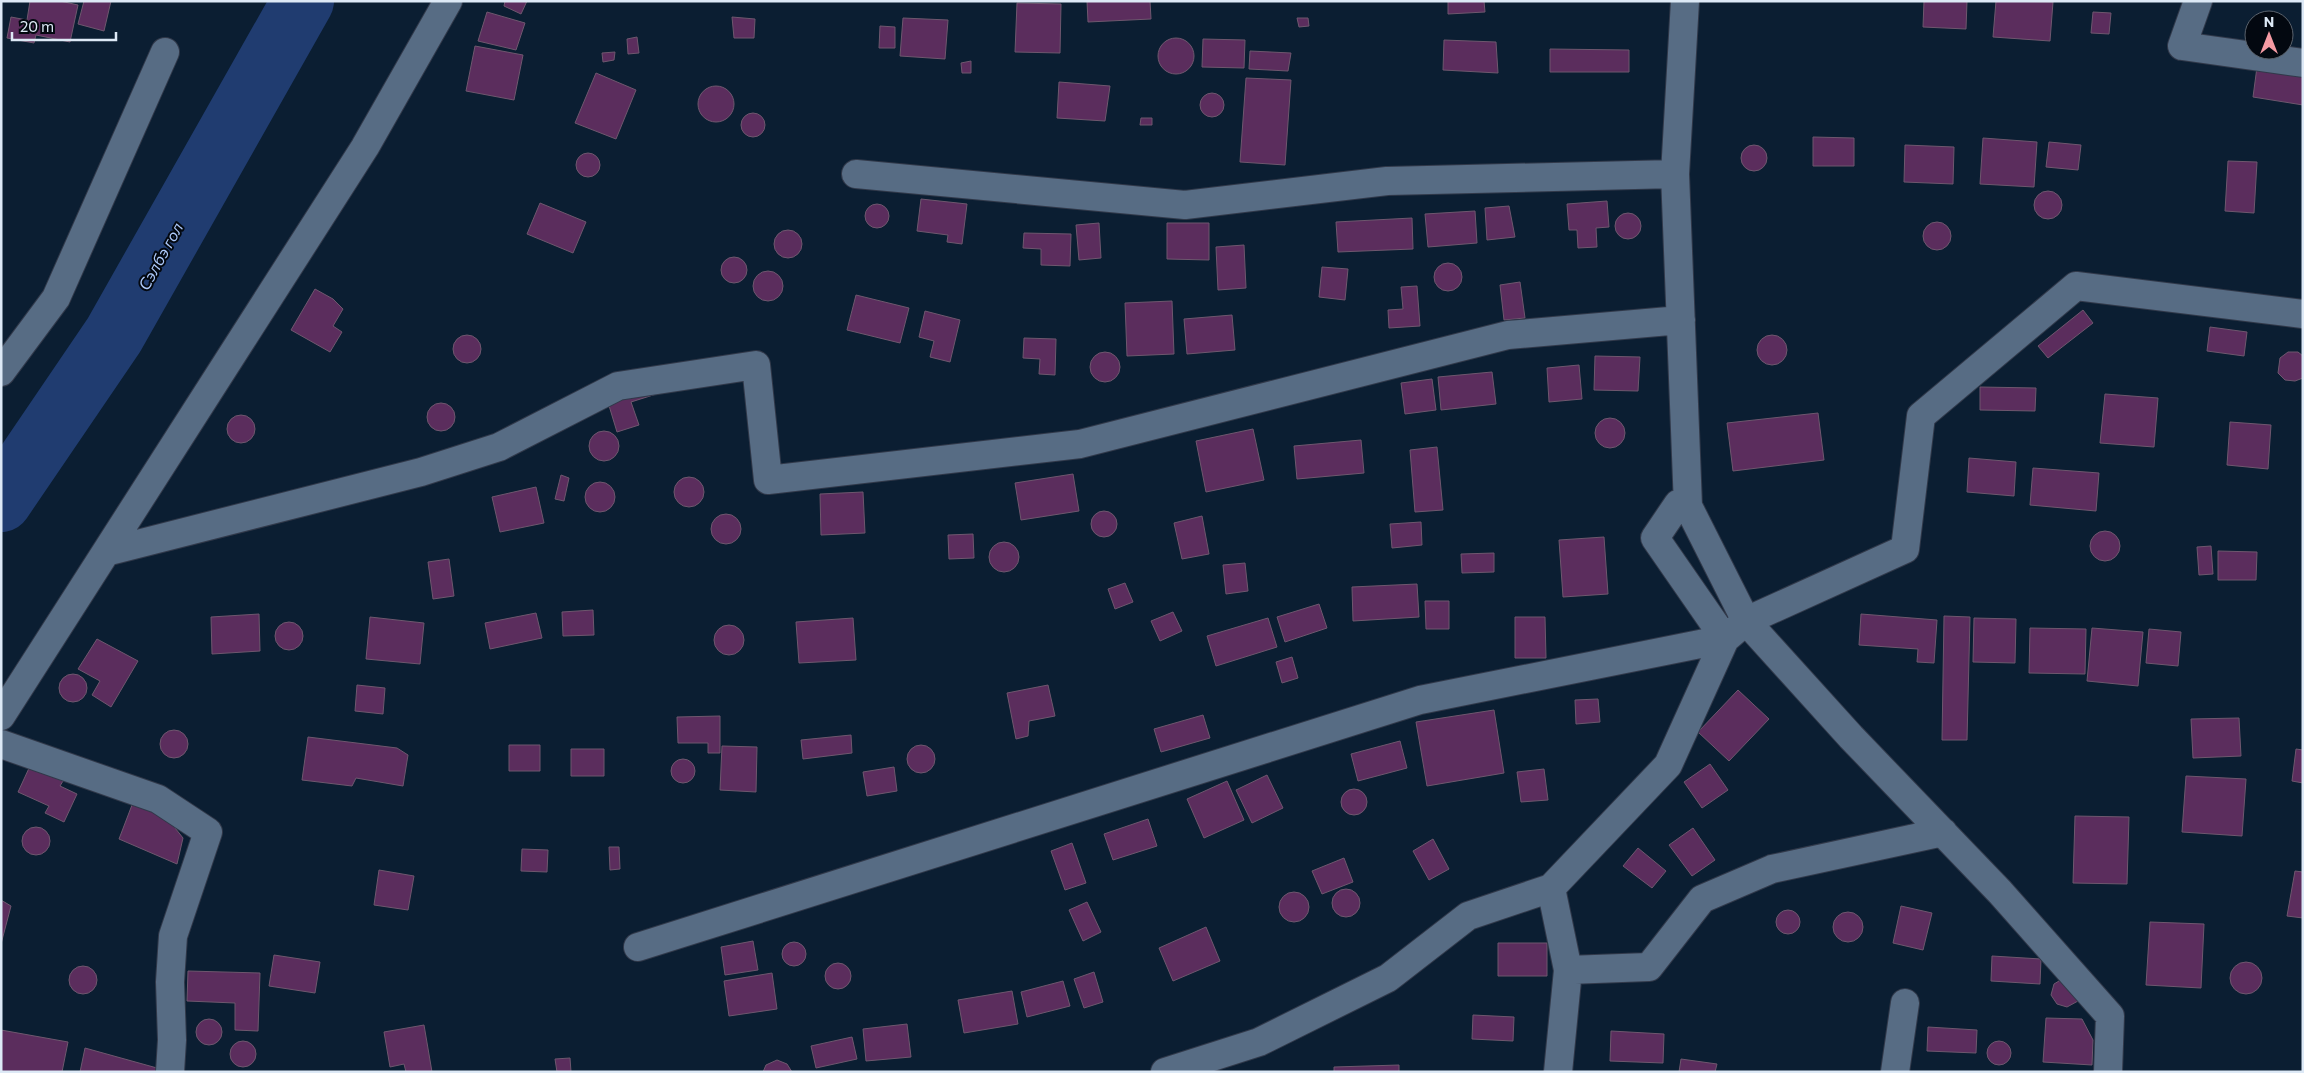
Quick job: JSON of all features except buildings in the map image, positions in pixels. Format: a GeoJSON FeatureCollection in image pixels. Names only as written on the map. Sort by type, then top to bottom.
{"type":"FeatureCollection","features":[{"type":"Feature","properties":{"kind":"street"},"geometry":{"type":"LineString","coordinates":[[1,716],[365,147],[448,1]]}},
{"type":"Feature","properties":{"kind":"street"},"geometry":{"type":"LineString","coordinates":[[1685,1],[1675,174],[1688,506],[1746,621],[1851,737],[2000,892],[2110,1016],[2108,1072]]}},
{"type":"Feature","properties":{"kind":"street"},"geometry":{"type":"LineString","coordinates":[[2198,1],[2182,46],[2303,63]]}},
{"type":"Feature","properties":{"kind":"street"},"geometry":{"type":"LineString","coordinates":[[1,372],[56,298],[165,52]]}},
{"type":"Feature","properties":{"kind":"street"},"geometry":{"type":"LineString","coordinates":[[856,174],[1186,205],[1387,181],[1675,174]]}},
{"type":"Feature","properties":{"kind":"street"},"geometry":{"type":"LineString","coordinates":[[1165,1072],[1259,1042],[1388,978],[1468,916],[1551,888],[1668,765],[1725,639],[1746,621],[1905,549],[1922,416],[2076,286],[2303,314]]}},
{"type":"Feature","properties":{"kind":"street"},"geometry":{"type":"LineString","coordinates":[[106,552],[421,472],[499,447],[618,386],[756,365],[768,480],[1080,444],[1508,335],[1681,320]]}},
{"type":"Feature","properties":{"kind":"street"},"geometry":{"type":"LineString","coordinates":[[1688,506],[1678,504],[1655,538],[1725,639]]}},
{"type":"Feature","properties":{"kind":"street"},"geometry":{"type":"LineString","coordinates":[[638,947],[1420,700],[1725,639]]}},
{"type":"Feature","properties":{"kind":"street"},"geometry":{"type":"LineString","coordinates":[[1,744],[158,799],[208,832],[173,936],[170,982],[172,1040],[170,1072]]}},
{"type":"Feature","properties":{"kind":"street"},"geometry":{"type":"LineString","coordinates":[[1568,970],[1648,967],[1702,899],[1772,869],[1943,832]]}},
{"type":"Feature","properties":{"kind":"street"},"geometry":{"type":"LineString","coordinates":[[1551,888],[1568,970],[1558,1072]]}},
{"type":"Feature","properties":{"kind":"street"},"geometry":{"type":"LineString","coordinates":[[1895,1072],[1905,1003]]}},
{"type":"Feature","properties":{"kind":"waterway","name":"Сэлбэ гол"},"geometry":{"type":"LineString","coordinates":[[1,501],[114,335],[303,1]]}}]}
